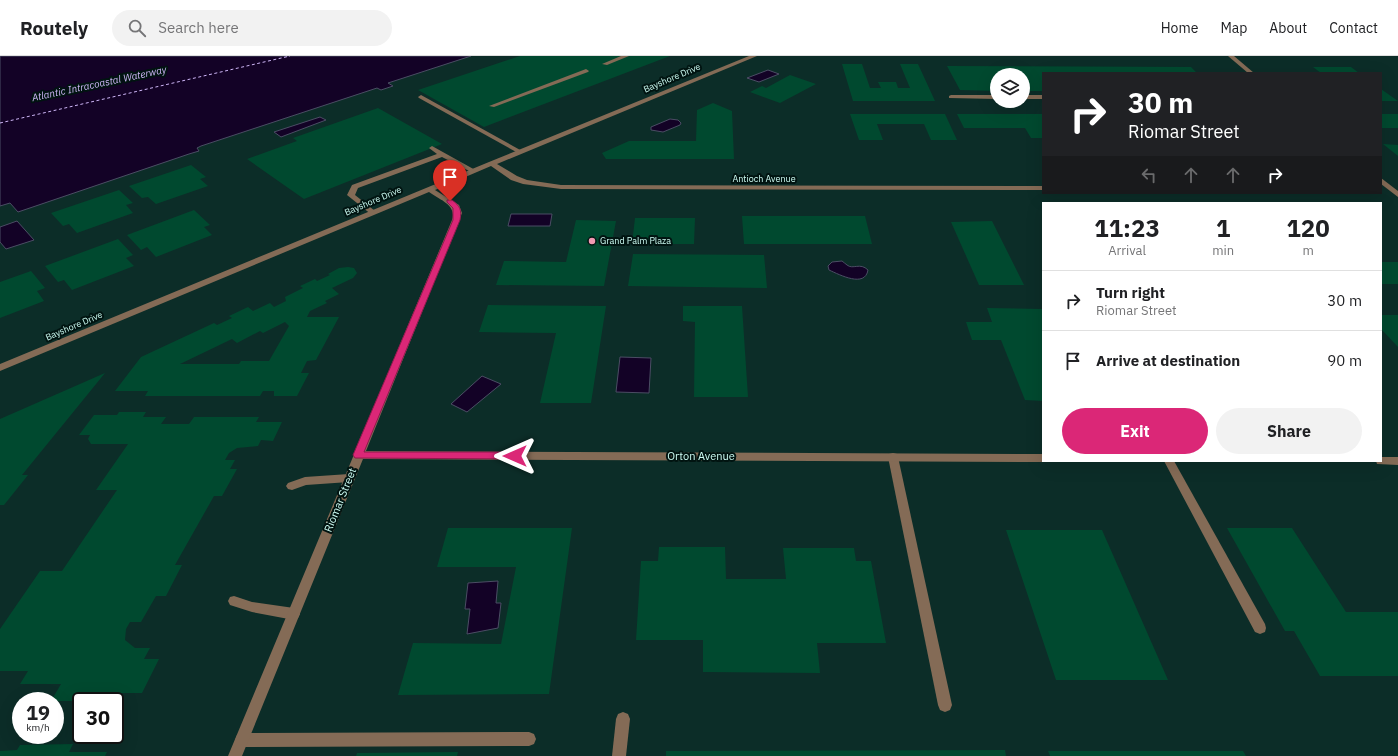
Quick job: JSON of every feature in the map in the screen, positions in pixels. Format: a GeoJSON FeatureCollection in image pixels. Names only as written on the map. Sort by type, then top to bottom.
{"type":"FeatureCollection","features":[{"type":"Feature","properties":{"kind":"street"},"geometry":{"type":"LineString","coordinates":[[605,64],[626,56]]}},
{"type":"Feature","properties":{"kind":"street","name":"Bayshore Drive"},"geometry":{"type":"LineString","coordinates":[[0,368],[491,163],[754,56]]}},
{"type":"Feature","properties":{"kind":"street"},"geometry":{"type":"LineString","coordinates":[[1231,56],[1250,72]]}},
{"type":"Feature","properties":{"kind":"street"},"geometry":{"type":"LineString","coordinates":[[492,106],[586,71]]}},
{"type":"Feature","properties":{"kind":"street"},"geometry":{"type":"LineString","coordinates":[[422,97],[520,152]]}},
{"type":"Feature","properties":{"kind":"street"},"geometry":{"type":"LineString","coordinates":[[951,98],[990,97]]}},
{"type":"Feature","properties":{"kind":"street"},"geometry":{"type":"LineString","coordinates":[[1030,97],[1042,97]]}},
{"type":"Feature","properties":{"kind":"street"},"geometry":{"type":"LineString","coordinates":[[432,148],[473,171]]}},
{"type":"Feature","properties":{"kind":"street"},"geometry":{"type":"LineString","coordinates":[[372,213],[351,195],[355,187],[443,154]]}},
{"type":"Feature","properties":{"kind":"street","name":"Antioch Avenue"},"geometry":{"type":"LineString","coordinates":[[491,163],[514,178],[526,182],[561,187],[1042,188]]}},
{"type":"Feature","properties":{"kind":"street"},"geometry":{"type":"LineString","coordinates":[[1382,181],[1395,189],[1398,195]]}},
{"type":"Feature","properties":{"kind":"street","name":"Riomar Street"},"geometry":{"type":"LineString","coordinates":[[235,756],[456,220],[458,213],[456,207],[429,189]]}},
{"type":"Feature","properties":{"kind":"street"},"geometry":{"type":"LineString","coordinates":[[1382,189],[1395,189]]}},
{"type":"Feature","properties":{"kind":"street","name":"Orton Avenue"},"geometry":{"type":"LineString","coordinates":[[358,455],[1042,458]]}},
{"type":"Feature","properties":{"kind":"street"},"geometry":{"type":"LineString","coordinates":[[893,457],[945,704]]}},
{"type":"Feature","properties":{"kind":"street"},"geometry":{"type":"LineString","coordinates":[[1382,461],[1398,461]]}},
{"type":"Feature","properties":{"kind":"street"},"geometry":{"type":"LineString","coordinates":[[1170,462],[1260,628]]}},
{"type":"Feature","properties":{"kind":"street"},"geometry":{"type":"LineString","coordinates":[[292,486],[305,481],[349,478]]}},
{"type":"Feature","properties":{"kind":"street"},"geometry":{"type":"LineString","coordinates":[[234,601],[252,607],[294,614]]}},
{"type":"Feature","properties":{"kind":"street"},"geometry":{"type":"LineString","coordinates":[[619,756],[622,719]]}},
{"type":"Feature","properties":{"kind":"street"},"geometry":{"type":"LineString","coordinates":[[242,740],[529,739]]}},
{"type":"Feature","properties":{"kind":"water","name":"Atlantic Intracoastal Waterway"},"geometry":{"type":"Polygon","coordinates":[[[0,56],[471,56],[388,83],[393,86],[381,90],[377,88],[201,146],[197,148],[199,151],[18,212],[10,203],[0,206],[0,56]]]}},
{"type":"Feature","properties":{"kind":"water"},"geometry":{"type":"Polygon","coordinates":[[[768,70],[779,74],[759,82],[747,78],[768,70]]]}},
{"type":"Feature","properties":{"kind":"water"},"geometry":{"type":"Polygon","coordinates":[[[320,117],[326,120],[281,137],[274,132],[320,117]]]}},
{"type":"Feature","properties":{"kind":"water"},"geometry":{"type":"Polygon","coordinates":[[[670,119],[678,120],[681,123],[680,125],[663,132],[651,130],[651,127],[670,119]]]}},
{"type":"Feature","properties":{"kind":"water"},"geometry":{"type":"Polygon","coordinates":[[[511,214],[552,214],[550,226],[508,226],[511,214]]]}},
{"type":"Feature","properties":{"kind":"water"},"geometry":{"type":"Polygon","coordinates":[[[17,221],[34,240],[6,249],[0,242],[0,227],[17,221]]]}},
{"type":"Feature","properties":{"kind":"water"},"geometry":{"type":"Polygon","coordinates":[[[842,261],[846,265],[852,267],[859,266],[865,268],[868,270],[866,275],[862,278],[852,279],[829,270],[828,266],[832,262],[842,261]]]}},
{"type":"Feature","properties":{"kind":"water"},"geometry":{"type":"Polygon","coordinates":[[[620,357],[651,358],[649,393],[616,392],[620,357]]]}},
{"type":"Feature","properties":{"kind":"water"},"geometry":{"type":"Polygon","coordinates":[[[482,376],[501,384],[467,412],[451,404],[482,376]]]}},
{"type":"Feature","properties":{"kind":"water"},"geometry":{"type":"Polygon","coordinates":[[[498,581],[496,603],[501,603],[498,628],[467,634],[470,609],[465,609],[468,583],[498,581]]]}},
{"type":"Feature","properties":{"kind":"building"},"geometry":{"type":"Polygon","coordinates":[[[520,56],[670,56],[484,127],[418,90],[520,56]]]}},
{"type":"Feature","properties":{"kind":"building"},"geometry":{"type":"Polygon","coordinates":[[[842,64],[862,64],[870,88],[881,88],[878,82],[896,82],[898,88],[910,88],[900,64],[918,64],[935,101],[853,101],[842,64]]]}},
{"type":"Feature","properties":{"kind":"building"},"geometry":{"type":"Polygon","coordinates":[[[947,66],[1191,67],[1196,72],[1042,72],[1042,91],[1030,91],[1030,68],[990,68],[990,91],[960,90],[947,66]]]}},
{"type":"Feature","properties":{"kind":"building"},"geometry":{"type":"Polygon","coordinates":[[[1313,67],[1351,67],[1358,72],[1320,72],[1313,67]]]}},
{"type":"Feature","properties":{"kind":"building"},"geometry":{"type":"Polygon","coordinates":[[[790,75],[816,84],[780,103],[750,92],[762,86],[766,88],[790,75]]]}},
{"type":"Feature","properties":{"kind":"building"},"geometry":{"type":"Polygon","coordinates":[[[1382,90],[1398,101],[1382,101],[1382,90]]]}},
{"type":"Feature","properties":{"kind":"building"},"geometry":{"type":"Polygon","coordinates":[[[713,103],[732,111],[734,159],[606,159],[602,153],[629,141],[696,141],[697,110],[713,103]]]}},
{"type":"Feature","properties":{"kind":"building"},"geometry":{"type":"Polygon","coordinates":[[[378,108],[442,144],[304,199],[247,159],[297,141],[293,138],[378,108]]]}},
{"type":"Feature","properties":{"kind":"building"},"geometry":{"type":"Polygon","coordinates":[[[850,114],[945,114],[957,140],[931,140],[924,124],[877,124],[883,140],[859,140],[850,114]]]}},
{"type":"Feature","properties":{"kind":"building"},"geometry":{"type":"Polygon","coordinates":[[[957,114],[1042,114],[1042,138],[1031,138],[1025,128],[964,128],[957,114]]]}},
{"type":"Feature","properties":{"kind":"building"},"geometry":{"type":"Polygon","coordinates":[[[1382,114],[1398,114],[1398,128],[1382,128],[1382,114]]]}},
{"type":"Feature","properties":{"kind":"building"},"geometry":{"type":"Polygon","coordinates":[[[1383,144],[1398,145],[1398,156],[1383,144]]]}},
{"type":"Feature","properties":{"kind":"building"},"geometry":{"type":"Polygon","coordinates":[[[191,165],[206,177],[200,179],[208,186],[156,204],[148,197],[142,198],[129,186],[191,165]]]}},
{"type":"Feature","properties":{"kind":"building"},"geometry":{"type":"Polygon","coordinates":[[[119,190],[133,203],[126,205],[133,213],[77,233],[69,224],[63,226],[51,213],[119,190]]]}},
{"type":"Feature","properties":{"kind":"building"},"geometry":{"type":"Polygon","coordinates":[[[194,210],[210,225],[204,227],[212,235],[156,257],[147,247],[141,250],[127,235],[194,210]]]}},
{"type":"Feature","properties":{"kind":"building"},"geometry":{"type":"Polygon","coordinates":[[[742,216],[865,216],[872,244],[744,244],[742,216]]]}},
{"type":"Feature","properties":{"kind":"building"},"geometry":{"type":"Polygon","coordinates":[[[635,218],[695,218],[694,244],[632,244],[635,218]]]}},
{"type":"Feature","properties":{"kind":"building","name":"Grand Palm Plaza"},"geometry":{"type":"Polygon","coordinates":[[[576,220],[616,221],[604,286],[496,285],[504,261],[566,262],[576,220]]]}},
{"type":"Feature","properties":{"kind":"building"},"geometry":{"type":"Polygon","coordinates":[[[992,221],[1024,285],[979,285],[951,222],[992,221]]]}},
{"type":"Feature","properties":{"kind":"building"},"geometry":{"type":"Polygon","coordinates":[[[118,239],[133,255],[126,258],[134,266],[72,290],[64,280],[58,282],[45,266],[118,239]]]}},
{"type":"Feature","properties":{"kind":"building"},"geometry":{"type":"Polygon","coordinates":[[[633,254],[764,255],[767,288],[628,286],[633,254]]]}},
{"type":"Feature","properties":{"kind":"building"},"geometry":{"type":"Polygon","coordinates":[[[1382,262],[1398,262],[1398,284],[1382,284],[1382,262]]]}},
{"type":"Feature","properties":{"kind":"building"},"geometry":{"type":"Polygon","coordinates":[[[339,268],[354,268],[357,273],[353,278],[332,288],[339,294],[325,301],[327,303],[310,311],[307,317],[339,317],[316,360],[307,361],[301,373],[309,373],[297,396],[274,396],[274,391],[263,391],[260,396],[145,396],[148,391],[115,391],[141,357],[214,323],[217,325],[232,318],[229,316],[248,307],[253,311],[270,303],[274,307],[286,301],[285,297],[303,288],[300,286],[315,279],[317,281],[330,275],[328,274],[339,268]],[[285,322],[263,333],[260,331],[237,343],[232,339],[180,364],[239,364],[241,361],[269,361],[289,326],[285,322]]]}},
{"type":"Feature","properties":{"kind":"building"},"geometry":{"type":"Polygon","coordinates":[[[31,271],[45,288],[37,291],[44,301],[0,318],[0,282],[31,271]]]}},
{"type":"Feature","properties":{"kind":"building"},"geometry":{"type":"Polygon","coordinates":[[[488,305],[606,306],[591,403],[540,403],[556,333],[479,332],[488,305]]]}},
{"type":"Feature","properties":{"kind":"building"},"geometry":{"type":"Polygon","coordinates":[[[683,306],[742,306],[748,397],[694,397],[695,322],[683,321],[683,306]]]}},
{"type":"Feature","properties":{"kind":"building"},"geometry":{"type":"Polygon","coordinates":[[[987,308],[1042,309],[1042,401],[1025,400],[1001,340],[972,340],[966,322],[992,322],[987,308]]]}},
{"type":"Feature","properties":{"kind":"building"},"geometry":{"type":"Polygon","coordinates":[[[1382,315],[1398,315],[1398,347],[1382,330],[1382,315]]]}},
{"type":"Feature","properties":{"kind":"building"},"geometry":{"type":"Polygon","coordinates":[[[105,373],[22,475],[28,475],[4,505],[0,505],[0,419],[105,373]]]}},
{"type":"Feature","properties":{"kind":"building"},"geometry":{"type":"Polygon","coordinates":[[[119,412],[146,412],[143,417],[166,417],[161,424],[189,424],[194,417],[259,417],[256,422],[282,422],[273,441],[261,440],[258,446],[237,448],[229,453],[225,460],[235,460],[230,469],[237,469],[222,496],[214,496],[175,565],[182,565],[166,596],[156,596],[141,622],[130,622],[126,629],[125,640],[135,648],[150,648],[144,659],[159,659],[142,693],[72,692],[72,701],[64,701],[64,692],[56,692],[61,684],[20,684],[28,671],[0,671],[0,629],[40,571],[62,571],[117,490],[96,490],[128,444],[91,444],[88,439],[90,435],[79,435],[94,415],[117,415],[119,412]]]}},
{"type":"Feature","properties":{"kind":"building"},"geometry":{"type":"Polygon","coordinates":[[[448,528],[572,528],[549,694],[398,695],[413,643],[501,644],[516,567],[437,567],[448,528]]]}},
{"type":"Feature","properties":{"kind":"building"},"geometry":{"type":"Polygon","coordinates":[[[1227,528],[1292,528],[1346,612],[1398,612],[1398,676],[1320,676],[1294,631],[1285,631],[1227,528]]]}},
{"type":"Feature","properties":{"kind":"building"},"geometry":{"type":"Polygon","coordinates":[[[1006,530],[1102,530],[1168,680],[1056,680],[1006,530]]]}},
{"type":"Feature","properties":{"kind":"building"},"geometry":{"type":"Polygon","coordinates":[[[659,547],[725,547],[726,579],[786,579],[783,548],[854,548],[856,561],[871,561],[886,643],[817,643],[820,673],[703,672],[703,640],[636,640],[641,561],[658,561],[659,547]]]}},
{"type":"Feature","properties":{"kind":"building"},"geometry":{"type":"Polygon","coordinates":[[[73,744],[69,752],[107,752],[105,756],[0,756],[0,751],[17,750],[20,745],[73,744]]]}},
{"type":"Feature","properties":{"kind":"building"},"geometry":{"type":"Polygon","coordinates":[[[1005,750],[1006,756],[666,756],[666,751],[1005,750]]]}},
{"type":"Feature","properties":{"kind":"building"},"geometry":{"type":"Polygon","coordinates":[[[1048,751],[1243,751],[1246,756],[1050,756],[1048,751]]]}},
{"type":"Feature","properties":{"kind":"building"},"geometry":{"type":"Polygon","coordinates":[[[458,752],[457,756],[356,756],[357,753],[458,752]]]}},
{"type":"Feature","properties":{"kind":"ferry route"},"geometry":{"type":"LineString","coordinates":[[0,123],[290,56]]}},
{"type":"Feature","properties":{"kind":"place","name":"Grand Palm Plaza"},"geometry":{"type":"Point","coordinates":[592,241]}},
{"type":"Feature","properties":{"kind":"route"},"geometry":{"type":"LineString","coordinates":[[450,201],[456,207],[458,213],[456,220],[358,455],[515,456]]}}]}
